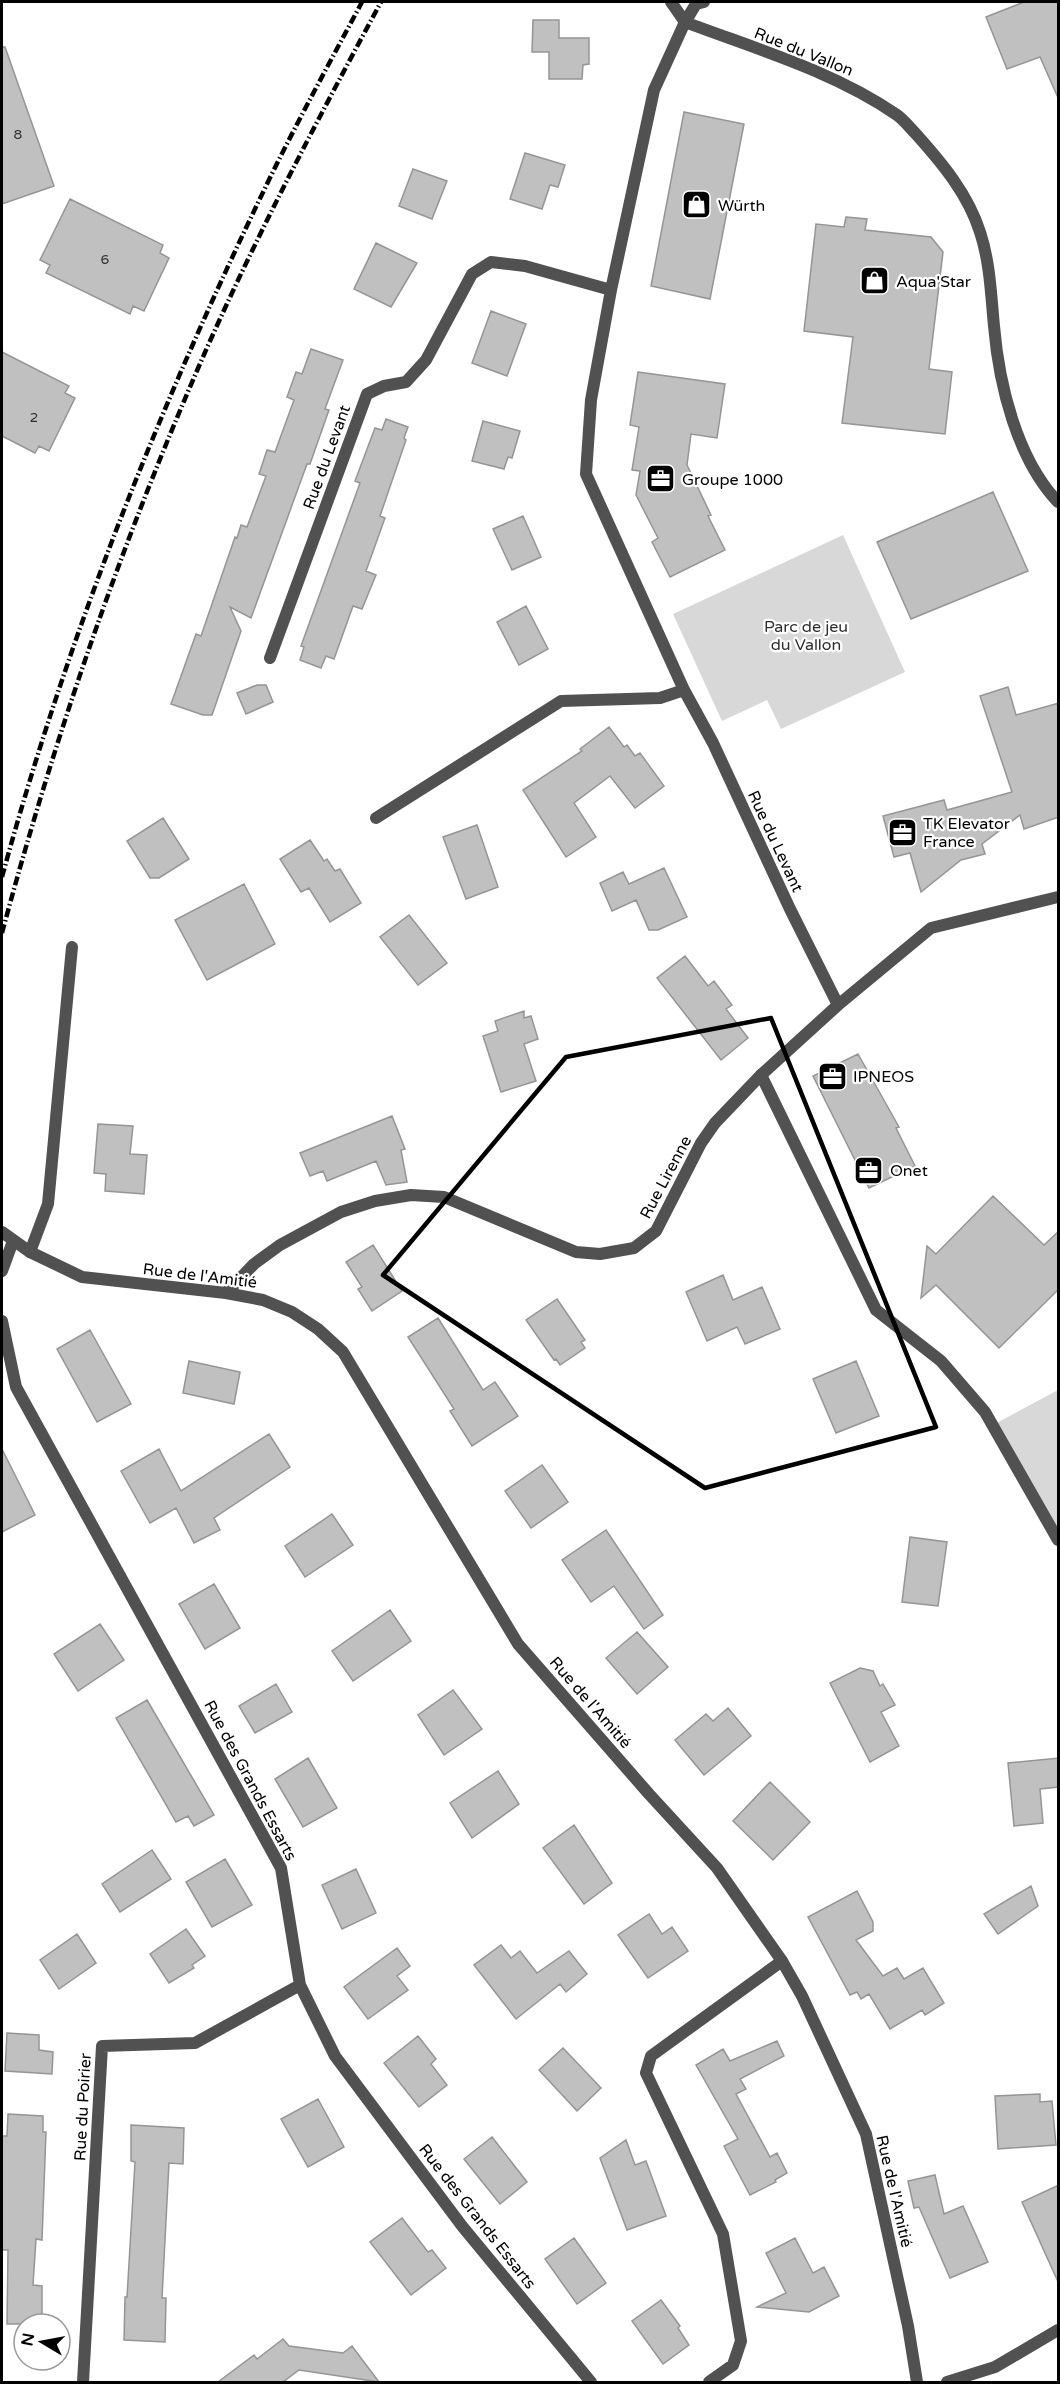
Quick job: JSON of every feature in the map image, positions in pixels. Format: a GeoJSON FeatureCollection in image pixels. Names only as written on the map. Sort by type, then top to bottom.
{"type":"FeatureCollection","features":[{"type":"Feature","properties":{"kind":"street"},"geometry":{"type":"LineString","coordinates":[[670,2],[685,22]]}},
{"type":"Feature","properties":{"kind":"street","name":"Rue du Levant"},"geometry":{"type":"LineString","coordinates":[[704,2],[696,4],[685,22],[654,90],[611,290],[591,400],[586,474],[684,690],[713,743],[790,909],[838,1005]]}},
{"type":"Feature","properties":{"kind":"street","name":"Rue du Vallon"},"geometry":{"type":"LineString","coordinates":[[685,22],[843,83],[899,116],[939,159],[968,202],[980,232],[989,269],[996,357],[1004,394],[1026,455],[1059,502]]}},
{"type":"Feature","properties":{"kind":"street","name":"Rue du Levant"},"geometry":{"type":"LineString","coordinates":[[270,658],[367,394],[384,386],[405,382],[426,360],[472,274],[491,262],[514,265],[611,290]]}},
{"type":"Feature","properties":{"kind":"street"},"geometry":{"type":"LineString","coordinates":[[376,818],[561,701],[660,698],[684,690]]}},
{"type":"Feature","properties":{"kind":"street","name":"Rue Lirenne"},"geometry":{"type":"LineString","coordinates":[[226,1293],[254,1264],[280,1245],[341,1212],[375,1201],[411,1195],[444,1197],[576,1252],[600,1254],[634,1248],[656,1231],[701,1143],[714,1123],[761,1075],[838,1005],[932,928],[1059,897]]}},
{"type":"Feature","properties":{"kind":"street"},"geometry":{"type":"LineString","coordinates":[[30,1252],[48,1204],[72,947]]}},
{"type":"Feature","properties":{"kind":"street"},"geometry":{"type":"LineString","coordinates":[[761,1075],[876,1310],[941,1361],[985,1412],[1059,1540]]}},
{"type":"Feature","properties":{"kind":"street","name":"Rue de l'Amitié"},"geometry":{"type":"LineString","coordinates":[[2,1232],[30,1252],[82,1277],[226,1293],[263,1300],[292,1312],[318,1329],[343,1352],[518,1644],[717,1868],[782,1960],[802,1996],[866,2134],[906,2315],[917,2382]]}},
{"type":"Feature","properties":{"kind":"street"},"geometry":{"type":"LineString","coordinates":[[2,1271],[13,1241]]}},
{"type":"Feature","properties":{"kind":"street","name":"Rue des Grands Essarts"},"geometry":{"type":"LineString","coordinates":[[2,1321],[16,1387],[281,1868],[300,1985],[335,2056],[462,2226],[591,2382]]}},
{"type":"Feature","properties":{"kind":"street"},"geometry":{"type":"LineString","coordinates":[[709,2382],[733,2365],[741,2341],[723,2234],[646,2073],[651,2056],[782,1960]]}},
{"type":"Feature","properties":{"kind":"street","name":"Rue du Poirier"},"geometry":{"type":"LineString","coordinates":[[83,2382],[102,2046],[195,2043],[300,1985]]}},
{"type":"Feature","properties":{"kind":"street"},"geometry":{"type":"LineString","coordinates":[[947,2382],[995,2367],[1059,2330]]}},
{"type":"Feature","properties":{"kind":"highlighted area"},"geometry":{"type":"Polygon","coordinates":[[[771,1018],[936,1427],[705,1488],[383,1275],[566,1057],[771,1018]]]}},
{"type":"Feature","properties":{"kind":"green space","name":"Parc de jeu du Vallon"},"geometry":{"type":"Polygon","coordinates":[[[843,535],[905,672],[781,729],[767,700],[722,721],[673,614],[843,535]]]}},
{"type":"Feature","properties":{"kind":"green space"},"geometry":{"type":"Polygon","coordinates":[[[1058,1390],[1058,1540],[993,1425],[1058,1390]]]}},
{"type":"Feature","properties":{"kind":"building"},"geometry":{"type":"Polygon","coordinates":[[[1024,2],[1059,2],[1059,100],[1040,57],[1007,69],[986,17],[1024,2]]]}},
{"type":"Feature","properties":{"kind":"building"},"geometry":{"type":"Polygon","coordinates":[[[533,20],[559,20],[559,38],[589,38],[589,64],[583,65],[582,79],[549,79],[549,52],[532,52],[533,20]]]}},
{"type":"Feature","properties":{"kind":"building"},"geometry":{"type":"Polygon","coordinates":[[[2,47],[5,47],[54,186],[2,204],[2,47]]]}},
{"type":"Feature","properties":{"kind":"building","name":"Würth"},"geometry":{"type":"Polygon","coordinates":[[[684,112],[744,124],[710,299],[651,286],[684,112]]]}},
{"type":"Feature","properties":{"kind":"building"},"geometry":{"type":"Polygon","coordinates":[[[525,153],[565,165],[558,187],[550,185],[542,209],[510,199],[525,153]]]}},
{"type":"Feature","properties":{"kind":"building"},"geometry":{"type":"Polygon","coordinates":[[[413,169],[447,181],[432,219],[399,206],[413,169]]]}},
{"type":"Feature","properties":{"kind":"building"},"geometry":{"type":"Polygon","coordinates":[[[70,199],[163,245],[160,253],[169,258],[144,311],[133,306],[130,314],[46,273],[50,265],[40,260],[70,199]]]}},
{"type":"Feature","properties":{"kind":"building"},"geometry":{"type":"Polygon","coordinates":[[[846,217],[867,219],[865,230],[931,237],[943,252],[929,369],[952,372],[945,434],[842,423],[853,337],[804,331],[816,224],[844,227],[846,217]]]}},
{"type":"Feature","properties":{"kind":"building"},"geometry":{"type":"Polygon","coordinates":[[[376,243],[417,263],[391,307],[354,289],[376,243]]]}},
{"type":"Feature","properties":{"kind":"building"},"geometry":{"type":"Polygon","coordinates":[[[491,311],[526,324],[507,376],[472,363],[491,311]]]}},
{"type":"Feature","properties":{"kind":"building"},"geometry":{"type":"Polygon","coordinates":[[[311,349],[343,360],[325,409],[329,410],[310,464],[307,464],[251,618],[230,607],[241,631],[212,715],[203,715],[171,704],[196,634],[201,636],[235,537],[237,538],[241,525],[247,527],[266,476],[259,474],[267,450],[275,452],[294,400],[287,397],[296,372],[302,374],[311,349]]]}},
{"type":"Feature","properties":{"kind":"building"},"geometry":{"type":"Polygon","coordinates":[[[2,352],[69,386],[65,393],[75,398],[49,451],[39,446],[35,453],[2,436],[2,352]]]}},
{"type":"Feature","properties":{"kind":"building","name":"Groupe 1000"},"geometry":{"type":"Polygon","coordinates":[[[638,372],[725,384],[717,438],[691,434],[687,465],[725,550],[670,577],[652,542],[658,538],[636,495],[640,471],[632,470],[639,427],[630,425],[638,372]]]}},
{"type":"Feature","properties":{"kind":"building"},"geometry":{"type":"Polygon","coordinates":[[[386,419],[408,427],[404,438],[406,440],[380,516],[385,518],[366,571],[376,575],[362,609],[353,606],[334,659],[326,656],[321,668],[300,660],[304,647],[301,646],[360,483],[355,481],[375,428],[382,430],[386,419]]]}},
{"type":"Feature","properties":{"kind":"building"},"geometry":{"type":"Polygon","coordinates":[[[483,421],[520,431],[512,458],[508,457],[504,469],[472,461],[483,421]]]}},
{"type":"Feature","properties":{"kind":"building"},"geometry":{"type":"Polygon","coordinates":[[[993,492],[1028,571],[911,619],[877,542],[993,492]]]}},
{"type":"Feature","properties":{"kind":"building"},"geometry":{"type":"Polygon","coordinates":[[[523,516],[541,557],[512,570],[493,529],[523,516]]]}},
{"type":"Feature","properties":{"kind":"building"},"geometry":{"type":"Polygon","coordinates":[[[526,606],[548,649],[519,665],[497,622],[526,606]]]}},
{"type":"Feature","properties":{"kind":"building"},"geometry":{"type":"Polygon","coordinates":[[[257,685],[266,685],[273,702],[246,714],[237,693],[257,685]]]}},
{"type":"Feature","properties":{"kind":"building"},"geometry":{"type":"Polygon","coordinates":[[[1008,687],[1016,715],[1059,703],[1059,817],[1024,829],[1020,815],[982,844],[985,854],[961,860],[921,892],[910,853],[894,857],[883,816],[944,800],[947,810],[1012,792],[980,696],[1008,687]]]}},
{"type":"Feature","properties":{"kind":"building"},"geometry":{"type":"Polygon","coordinates":[[[609,727],[624,747],[627,745],[635,756],[640,753],[664,786],[635,808],[610,776],[574,803],[596,837],[566,857],[523,790],[582,751],[580,749],[609,727]]]}},
{"type":"Feature","properties":{"kind":"building"},"geometry":{"type":"Polygon","coordinates":[[[163,818],[189,859],[159,878],[150,878],[127,841],[163,818]]]}},
{"type":"Feature","properties":{"kind":"building"},"geometry":{"type":"Polygon","coordinates":[[[477,825],[498,887],[466,899],[443,837],[477,825]]]}},
{"type":"Feature","properties":{"kind":"building"},"geometry":{"type":"Polygon","coordinates":[[[310,840],[324,861],[327,859],[335,871],[340,869],[361,903],[330,922],[309,888],[301,892],[280,859],[310,840]]]}},
{"type":"Feature","properties":{"kind":"building"},"geometry":{"type":"Polygon","coordinates":[[[664,868],[687,917],[658,930],[649,930],[636,900],[612,911],[600,883],[623,872],[629,884],[664,868]]]}},
{"type":"Feature","properties":{"kind":"building"},"geometry":{"type":"Polygon","coordinates":[[[244,884],[275,944],[207,980],[175,920],[244,884]]]}},
{"type":"Feature","properties":{"kind":"building"},"geometry":{"type":"Polygon","coordinates":[[[409,915],[447,963],[418,985],[380,937],[409,915]]]}},
{"type":"Feature","properties":{"kind":"building"},"geometry":{"type":"Polygon","coordinates":[[[685,956],[708,986],[714,981],[732,1005],[726,1009],[748,1038],[721,1060],[657,978],[685,956]]]}},
{"type":"Feature","properties":{"kind":"building"},"geometry":{"type":"Polygon","coordinates":[[[524,1011],[524,1018],[531,1016],[538,1039],[524,1044],[536,1081],[501,1092],[483,1036],[498,1031],[495,1021],[524,1011]]]}},
{"type":"Feature","properties":{"kind":"building"},"geometry":{"type":"Polygon","coordinates":[[[858,1054],[899,1127],[896,1128],[915,1166],[869,1188],[813,1076],[858,1054]]]}},
{"type":"Feature","properties":{"kind":"building"},"geometry":{"type":"Polygon","coordinates":[[[392,1116],[405,1149],[401,1150],[407,1182],[386,1185],[376,1161],[327,1181],[323,1171],[310,1176],[300,1153],[392,1116]]]}},
{"type":"Feature","properties":{"kind":"building"},"geometry":{"type":"Polygon","coordinates":[[[98,1124],[133,1126],[130,1154],[147,1155],[144,1194],[105,1191],[106,1174],[94,1173],[98,1124]]]}},
{"type":"Feature","properties":{"kind":"building"},"geometry":{"type":"Polygon","coordinates":[[[993,1196],[1044,1245],[1059,1231],[1059,1289],[999,1348],[936,1285],[921,1298],[927,1246],[936,1254],[993,1196]]]}},
{"type":"Feature","properties":{"kind":"building"},"geometry":{"type":"Polygon","coordinates":[[[373,1245],[402,1291],[372,1311],[358,1289],[362,1287],[346,1262],[373,1245]]]}},
{"type":"Feature","properties":{"kind":"building"},"geometry":{"type":"Polygon","coordinates":[[[723,1275],[733,1300],[762,1287],[780,1329],[745,1344],[737,1327],[707,1341],[686,1292],[723,1275]]]}},
{"type":"Feature","properties":{"kind":"building"},"geometry":{"type":"Polygon","coordinates":[[[557,1299],[585,1340],[581,1342],[585,1348],[560,1365],[526,1320],[557,1299]]]}},
{"type":"Feature","properties":{"kind":"building"},"geometry":{"type":"Polygon","coordinates":[[[438,1318],[483,1390],[495,1382],[518,1416],[472,1446],[450,1411],[454,1409],[408,1337],[438,1318]]]}},
{"type":"Feature","properties":{"kind":"building"},"geometry":{"type":"Polygon","coordinates":[[[90,1330],[131,1404],[97,1422],[57,1349],[90,1330]]]}},
{"type":"Feature","properties":{"kind":"building"},"geometry":{"type":"Polygon","coordinates":[[[189,1361],[240,1372],[234,1404],[183,1393],[189,1361]]]}},
{"type":"Feature","properties":{"kind":"building"},"geometry":{"type":"Polygon","coordinates":[[[856,1361],[879,1416],[836,1433],[813,1379],[856,1361]]]}},
{"type":"Feature","properties":{"kind":"building"},"geometry":{"type":"Polygon","coordinates":[[[269,1434],[290,1467],[214,1518],[220,1530],[194,1543],[176,1508],[150,1523],[121,1471],[159,1449],[181,1491],[269,1434]]]}},
{"type":"Feature","properties":{"kind":"building"},"geometry":{"type":"Polygon","coordinates":[[[2,1449],[35,1515],[2,1532],[2,1449]]]}},
{"type":"Feature","properties":{"kind":"building"},"geometry":{"type":"Polygon","coordinates":[[[542,1465],[568,1502],[531,1528],[505,1491],[542,1465]]]}},
{"type":"Feature","properties":{"kind":"building"},"geometry":{"type":"Polygon","coordinates":[[[332,1514],[353,1545],[305,1577],[285,1546],[332,1514]]]}},
{"type":"Feature","properties":{"kind":"building"},"geometry":{"type":"Polygon","coordinates":[[[606,1530],[663,1615],[644,1629],[614,1586],[591,1602],[562,1560],[606,1530]]]}},
{"type":"Feature","properties":{"kind":"building"},"geometry":{"type":"Polygon","coordinates":[[[910,1537],[947,1542],[938,1606],[902,1602],[910,1537]]]}},
{"type":"Feature","properties":{"kind":"building"},"geometry":{"type":"Polygon","coordinates":[[[214,1584],[240,1628],[205,1649],[179,1604],[214,1584]]]}},
{"type":"Feature","properties":{"kind":"building"},"geometry":{"type":"Polygon","coordinates":[[[390,1610],[411,1641],[353,1681],[332,1651],[390,1610]]]}},
{"type":"Feature","properties":{"kind":"building"},"geometry":{"type":"Polygon","coordinates":[[[100,1624],[124,1660],[78,1691],[54,1654],[100,1624]]]}},
{"type":"Feature","properties":{"kind":"building"},"geometry":{"type":"Polygon","coordinates":[[[637,1632],[668,1667],[637,1694],[606,1658],[637,1632]]]}},
{"type":"Feature","properties":{"kind":"building"},"geometry":{"type":"Polygon","coordinates":[[[860,1668],[873,1671],[880,1686],[883,1684],[895,1705],[881,1712],[899,1746],[870,1762],[830,1683],[860,1668]]]}},
{"type":"Feature","properties":{"kind":"building"},"geometry":{"type":"Polygon","coordinates":[[[276,1684],[292,1712],[255,1733],[239,1706],[276,1684]]]}},
{"type":"Feature","properties":{"kind":"building"},"geometry":{"type":"Polygon","coordinates":[[[453,1690],[482,1729],[444,1755],[418,1715],[453,1690]]]}},
{"type":"Feature","properties":{"kind":"building"},"geometry":{"type":"Polygon","coordinates":[[[147,1700],[214,1815],[194,1826],[188,1816],[176,1822],[116,1718],[147,1700]]]}},
{"type":"Feature","properties":{"kind":"building"},"geometry":{"type":"Polygon","coordinates":[[[728,1708],[751,1736],[704,1775],[675,1740],[706,1714],[713,1721],[728,1708]]]}},
{"type":"Feature","properties":{"kind":"building"},"geometry":{"type":"Polygon","coordinates":[[[308,1758],[337,1808],[303,1827],[275,1779],[308,1758]]]}},
{"type":"Feature","properties":{"kind":"building"},"geometry":{"type":"Polygon","coordinates":[[[1059,1758],[1059,1787],[1040,1789],[1043,1823],[1014,1826],[1008,1763],[1059,1758]]]}},
{"type":"Feature","properties":{"kind":"building"},"geometry":{"type":"Polygon","coordinates":[[[498,1771],[519,1804],[472,1838],[450,1803],[498,1771]]]}},
{"type":"Feature","properties":{"kind":"building"},"geometry":{"type":"Polygon","coordinates":[[[770,1782],[810,1822],[773,1860],[733,1821],[770,1782]]]}},
{"type":"Feature","properties":{"kind":"building"},"geometry":{"type":"Polygon","coordinates":[[[574,1825],[612,1883],[584,1904],[543,1848],[574,1825]]]}},
{"type":"Feature","properties":{"kind":"building"},"geometry":{"type":"Polygon","coordinates":[[[152,1850],[171,1879],[120,1912],[102,1884],[152,1850]]]}},
{"type":"Feature","properties":{"kind":"building"},"geometry":{"type":"Polygon","coordinates":[[[225,1859],[252,1905],[212,1927],[186,1882],[225,1859]]]}},
{"type":"Feature","properties":{"kind":"building"},"geometry":{"type":"Polygon","coordinates":[[[356,1869],[376,1913],[342,1929],[322,1885],[356,1869]]]}},
{"type":"Feature","properties":{"kind":"building"},"geometry":{"type":"Polygon","coordinates":[[[1031,1886],[1038,1906],[998,1934],[984,1914],[1031,1886]]]}},
{"type":"Feature","properties":{"kind":"building"},"geometry":{"type":"Polygon","coordinates":[[[857,1891],[873,1922],[873,1931],[856,1940],[883,1976],[897,1968],[904,1979],[923,1968],[944,2003],[925,2015],[922,2010],[890,2029],[869,1994],[861,1999],[857,1992],[850,1995],[808,1917],[857,1891]]]}},
{"type":"Feature","properties":{"kind":"building"},"geometry":{"type":"Polygon","coordinates":[[[649,1914],[662,1934],[672,1927],[688,1951],[648,1978],[618,1935],[649,1914]]]}},
{"type":"Feature","properties":{"kind":"building"},"geometry":{"type":"Polygon","coordinates":[[[186,1929],[205,1956],[192,1965],[194,1968],[169,1983],[150,1954],[186,1929]]]}},
{"type":"Feature","properties":{"kind":"building"},"geometry":{"type":"Polygon","coordinates":[[[77,1934],[96,1963],[59,1989],[40,1960],[77,1934]]]}},
{"type":"Feature","properties":{"kind":"building"},"geometry":{"type":"Polygon","coordinates":[[[501,1945],[511,1958],[520,1951],[537,1973],[569,1951],[587,1974],[566,1992],[560,1984],[516,2019],[474,1965],[501,1945]]]}},
{"type":"Feature","properties":{"kind":"building"},"geometry":{"type":"Polygon","coordinates":[[[397,1948],[410,1966],[397,1976],[408,1990],[368,2019],[344,1987],[397,1948]]]}},
{"type":"Feature","properties":{"kind":"building"},"geometry":{"type":"Polygon","coordinates":[[[7,2033],[39,2035],[39,2050],[53,2052],[52,2074],[5,2071],[7,2033]]]}},
{"type":"Feature","properties":{"kind":"building"},"geometry":{"type":"Polygon","coordinates":[[[418,2036],[436,2059],[431,2064],[447,2085],[419,2107],[384,2063],[418,2036]]]}},
{"type":"Feature","properties":{"kind":"building"},"geometry":{"type":"Polygon","coordinates":[[[777,2041],[784,2056],[740,2079],[746,2089],[736,2094],[770,2157],[777,2153],[787,2173],[775,2180],[776,2182],[750,2195],[724,2146],[738,2139],[696,2065],[723,2049],[730,2061],[777,2041]]]}},
{"type":"Feature","properties":{"kind":"building"},"geometry":{"type":"Polygon","coordinates":[[[563,2048],[601,2088],[577,2111],[539,2070],[563,2048]]]}},
{"type":"Feature","properties":{"kind":"building"},"geometry":{"type":"Polygon","coordinates":[[[1040,2094],[1040,2102],[1052,2101],[1056,2145],[998,2149],[995,2096],[1040,2094]]]}},
{"type":"Feature","properties":{"kind":"building"},"geometry":{"type":"Polygon","coordinates":[[[318,2099],[344,2147],[308,2167],[281,2119],[318,2099]]]}},
{"type":"Feature","properties":{"kind":"building"},"geometry":{"type":"Polygon","coordinates":[[[8,2114],[43,2116],[43,2132],[46,2132],[42,2240],[36,2239],[33,2285],[42,2286],[42,2312],[12,2312],[12,2324],[7,2324],[8,2250],[2,2250],[2,2136],[7,2136],[8,2114]]]}},
{"type":"Feature","properties":{"kind":"building"},"geometry":{"type":"Polygon","coordinates":[[[131,2125],[184,2128],[183,2164],[169,2163],[162,2298],[166,2298],[165,2342],[124,2340],[135,2162],[131,2161],[131,2125]]]}},
{"type":"Feature","properties":{"kind":"building"},"geometry":{"type":"Polygon","coordinates":[[[492,2137],[527,2182],[500,2204],[464,2159],[492,2137]]]}},
{"type":"Feature","properties":{"kind":"building"},"geometry":{"type":"Polygon","coordinates":[[[626,2140],[635,2165],[646,2161],[666,2216],[627,2230],[600,2158],[626,2140]]]}},
{"type":"Feature","properties":{"kind":"building"},"geometry":{"type":"Polygon","coordinates":[[[935,2175],[944,2214],[963,2206],[988,2262],[950,2278],[919,2207],[914,2208],[908,2181],[935,2175]]]}},
{"type":"Feature","properties":{"kind":"building"},"geometry":{"type":"Polygon","coordinates":[[[1059,2185],[1059,2284],[1022,2202],[1059,2185]]]}},
{"type":"Feature","properties":{"kind":"building"},"geometry":{"type":"Polygon","coordinates":[[[402,2218],[428,2252],[432,2250],[446,2268],[411,2295],[370,2242],[402,2218]]]}},
{"type":"Feature","properties":{"kind":"building"},"geometry":{"type":"Polygon","coordinates":[[[574,2238],[606,2283],[577,2304],[545,2259],[574,2238]]]}},
{"type":"Feature","properties":{"kind":"building"},"geometry":{"type":"Polygon","coordinates":[[[795,2238],[813,2273],[824,2267],[839,2296],[809,2312],[757,2307],[786,2293],[766,2253],[795,2238]]]}},
{"type":"Feature","properties":{"kind":"building"},"geometry":{"type":"Polygon","coordinates":[[[661,2300],[680,2326],[678,2328],[689,2345],[663,2364],[632,2321],[661,2300]]]}},
{"type":"Feature","properties":{"kind":"building"},"geometry":{"type":"Polygon","coordinates":[[[283,2339],[289,2346],[343,2353],[352,2346],[379,2382],[299,2370],[283,2382],[218,2382],[254,2355],[257,2359],[283,2339]]]}},
{"type":"Feature","properties":{"kind":"railway"},"geometry":{"type":"LineString","coordinates":[[2,877],[56,699],[118,524],[153,438],[227,268],[267,184],[362,2]]}},
{"type":"Feature","properties":{"kind":"railway"},"geometry":{"type":"LineString","coordinates":[[2,933],[45,782],[69,708],[94,633],[149,486],[210,341],[271,212],[381,2]]}},
{"type":"Feature","properties":{"kind":"place","name":"Würth"},"geometry":{"type":"Point","coordinates":[697,205]}},
{"type":"Feature","properties":{"kind":"place","name":"Aqua'Star"},"geometry":{"type":"Point","coordinates":[875,281]}},
{"type":"Feature","properties":{"kind":"place","name":"Groupe 1000"},"geometry":{"type":"Point","coordinates":[661,479]}},
{"type":"Feature","properties":{"kind":"place","name":"TK Elevator France"},"geometry":{"type":"Point","coordinates":[902,832]}},
{"type":"Feature","properties":{"kind":"place","name":"IPNEOS"},"geometry":{"type":"Point","coordinates":[832,1076]}},
{"type":"Feature","properties":{"kind":"place","name":"Onet"},"geometry":{"type":"Point","coordinates":[869,1170]}}]}
